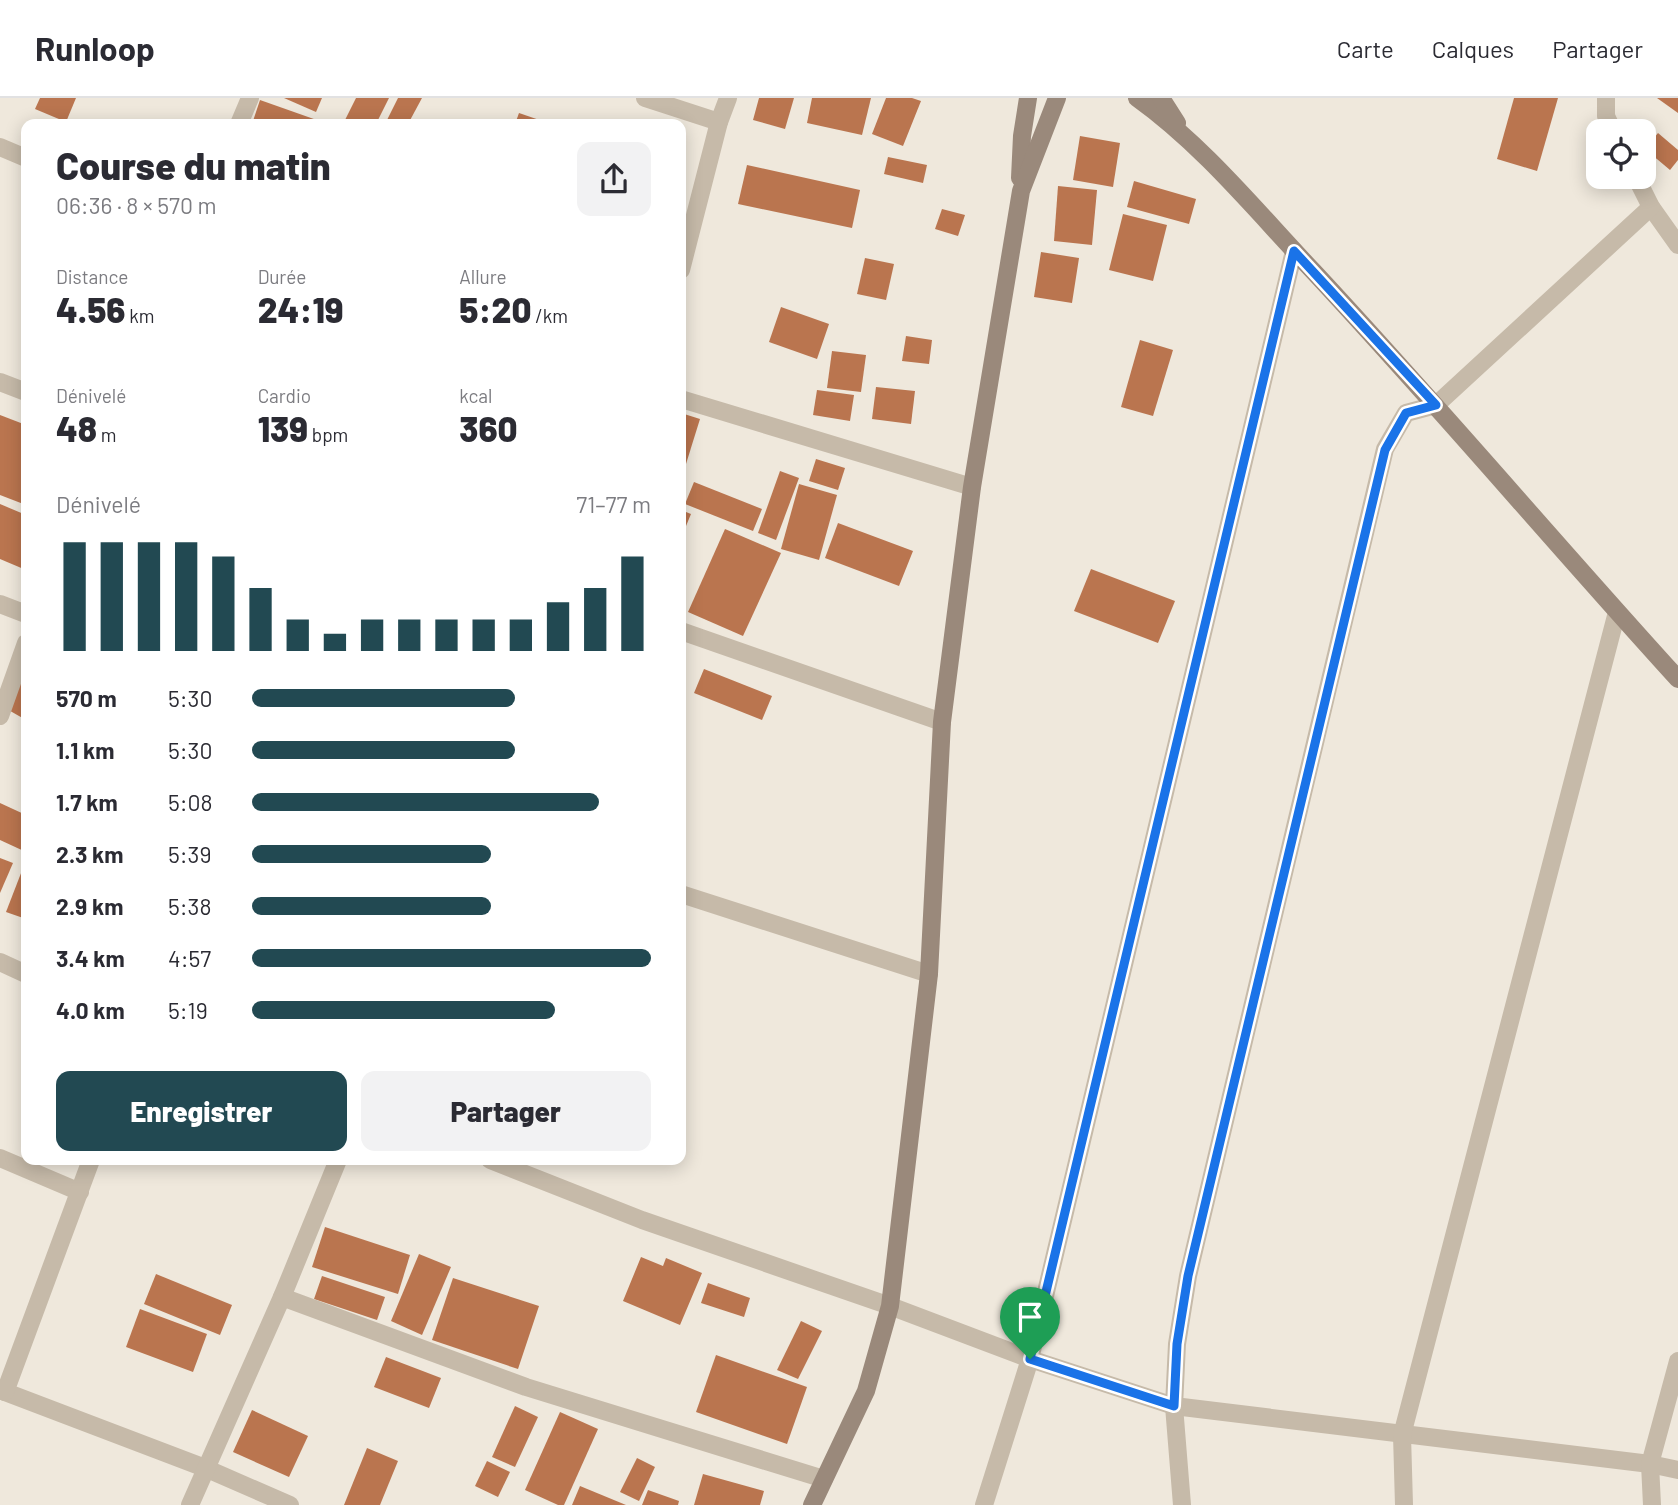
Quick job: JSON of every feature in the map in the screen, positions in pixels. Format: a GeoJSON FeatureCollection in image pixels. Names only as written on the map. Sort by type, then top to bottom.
{"type":"FeatureCollection","features":[{"type":"Feature","properties":{"kind":"main road"},"geometry":{"type":"LineString","coordinates":[[812,1505],[866,1391],[890,1306],[929,974],[942,722],[972,487],[1021,191],[1022,136],[1028,98]]}},
{"type":"Feature","properties":{"kind":"main road"},"geometry":{"type":"LineString","coordinates":[[1021,191],[1057,98]]}},
{"type":"Feature","properties":{"kind":"main road"},"geometry":{"type":"LineString","coordinates":[[1137,98],[1187,137],[1294,251],[1436,405],[1678,679]]}},
{"type":"Feature","properties":{"kind":"main road"},"geometry":{"type":"LineString","coordinates":[[1161,98],[1187,137]]}},
{"type":"Feature","properties":{"kind":"street"},"geometry":{"type":"LineString","coordinates":[[241,119],[250,98]]}},
{"type":"Feature","properties":{"kind":"street"},"geometry":{"type":"LineString","coordinates":[[645,98],[719,122]]}},
{"type":"Feature","properties":{"kind":"street"},"geometry":{"type":"LineString","coordinates":[[686,251],[719,122],[728,98]]}},
{"type":"Feature","properties":{"kind":"street"},"geometry":{"type":"LineString","coordinates":[[1606,98],[1607,119]]}},
{"type":"Feature","properties":{"kind":"street"},"geometry":{"type":"LineString","coordinates":[[0,147],[21,156]]}},
{"type":"Feature","properties":{"kind":"street"},"geometry":{"type":"LineString","coordinates":[[1642,189],[1651,207],[1678,244]]}},
{"type":"Feature","properties":{"kind":"street"},"geometry":{"type":"LineString","coordinates":[[1182,1505],[1174,1406],[1177,1344],[1188,1276],[1385,450],[1406,413],[1436,405],[1651,207]]}},
{"type":"Feature","properties":{"kind":"street"},"geometry":{"type":"LineString","coordinates":[[984,1505],[1030,1359],[1294,251]]}},
{"type":"Feature","properties":{"kind":"street"},"geometry":{"type":"LineString","coordinates":[[0,382],[21,391]]}},
{"type":"Feature","properties":{"kind":"street"},"geometry":{"type":"LineString","coordinates":[[686,401],[972,487]]}},
{"type":"Feature","properties":{"kind":"street"},"geometry":{"type":"LineString","coordinates":[[0,604],[21,612]]}},
{"type":"Feature","properties":{"kind":"street"},"geometry":{"type":"LineString","coordinates":[[1404,1505],[1402,1434],[1617,612]]}},
{"type":"Feature","properties":{"kind":"street"},"geometry":{"type":"LineString","coordinates":[[686,633],[942,722]]}},
{"type":"Feature","properties":{"kind":"street"},"geometry":{"type":"LineString","coordinates":[[0,716],[21,657]]}},
{"type":"Feature","properties":{"kind":"street"},"geometry":{"type":"LineString","coordinates":[[686,896],[929,974]]}},
{"type":"Feature","properties":{"kind":"street"},"geometry":{"type":"LineString","coordinates":[[0,962],[21,972]]}},
{"type":"Feature","properties":{"kind":"street"},"geometry":{"type":"LineString","coordinates":[[0,1158],[80,1192]]}},
{"type":"Feature","properties":{"kind":"street"},"geometry":{"type":"LineString","coordinates":[[89,1165],[3,1391],[205,1468],[290,1505]]}},
{"type":"Feature","properties":{"kind":"street"},"geometry":{"type":"LineString","coordinates":[[190,1505],[282,1297],[336,1165]]}},
{"type":"Feature","properties":{"kind":"street"},"geometry":{"type":"LineString","coordinates":[[503,1165],[642,1220],[890,1306],[1030,1359],[1174,1406],[1650,1464],[1678,1470]]}},
{"type":"Feature","properties":{"kind":"street"},"geometry":{"type":"LineString","coordinates":[[282,1297],[526,1387],[824,1479]]}},
{"type":"Feature","properties":{"kind":"street"},"geometry":{"type":"LineString","coordinates":[[1653,1505],[1650,1464],[1678,1361]]}},
{"type":"Feature","properties":{"kind":"building"},"geometry":{"type":"Polygon","coordinates":[[[40,98],[76,98],[67,119],[59,119],[35,109],[40,98]]]}},
{"type":"Feature","properties":{"kind":"building"},"geometry":{"type":"Polygon","coordinates":[[[284,98],[322,98],[316,112],[284,98]]]}},
{"type":"Feature","properties":{"kind":"building"},"geometry":{"type":"Polygon","coordinates":[[[356,98],[389,98],[378,119],[346,119],[356,98]]]}},
{"type":"Feature","properties":{"kind":"building"},"geometry":{"type":"Polygon","coordinates":[[[398,98],[422,98],[411,119],[388,119],[398,98]]]}},
{"type":"Feature","properties":{"kind":"building"},"geometry":{"type":"Polygon","coordinates":[[[759,98],[794,98],[785,129],[753,120],[759,98]]]}},
{"type":"Feature","properties":{"kind":"building"},"geometry":{"type":"Polygon","coordinates":[[[812,98],[871,98],[862,135],[807,123],[812,98]]]}},
{"type":"Feature","properties":{"kind":"building"},"geometry":{"type":"Polygon","coordinates":[[[886,98],[912,98],[921,101],[903,146],[872,134],[886,98]]]}},
{"type":"Feature","properties":{"kind":"building"},"geometry":{"type":"Polygon","coordinates":[[[1514,98],[1558,98],[1537,171],[1497,159],[1514,98]]]}},
{"type":"Feature","properties":{"kind":"building"},"geometry":{"type":"Polygon","coordinates":[[[1657,98],[1678,98],[1678,113],[1657,98]]]}},
{"type":"Feature","properties":{"kind":"building"},"geometry":{"type":"Polygon","coordinates":[[[260,100],[314,119],[254,119],[260,100]]]}},
{"type":"Feature","properties":{"kind":"building"},"geometry":{"type":"Polygon","coordinates":[[[519,113],[536,119],[517,119],[519,113]]]}},
{"type":"Feature","properties":{"kind":"building"},"geometry":{"type":"Polygon","coordinates":[[[1658,133],[1678,150],[1678,160],[1670,170],[1656,158],[1658,133]]]}},
{"type":"Feature","properties":{"kind":"building"},"geometry":{"type":"Polygon","coordinates":[[[1080,136],[1120,143],[1113,187],[1073,180],[1080,136]]]}},
{"type":"Feature","properties":{"kind":"building"},"geometry":{"type":"Polygon","coordinates":[[[888,157],[927,165],[923,183],[884,174],[888,157]]]}},
{"type":"Feature","properties":{"kind":"building"},"geometry":{"type":"Polygon","coordinates":[[[747,165],[860,190],[852,228],[738,204],[747,165]]]}},
{"type":"Feature","properties":{"kind":"building"},"geometry":{"type":"Polygon","coordinates":[[[1134,181],[1196,199],[1189,224],[1127,207],[1134,181]]]}},
{"type":"Feature","properties":{"kind":"building"},"geometry":{"type":"Polygon","coordinates":[[[1058,186],[1097,190],[1092,245],[1054,241],[1058,186]]]}},
{"type":"Feature","properties":{"kind":"building"},"geometry":{"type":"Polygon","coordinates":[[[942,209],[965,215],[958,236],[935,229],[942,209]]]}},
{"type":"Feature","properties":{"kind":"building"},"geometry":{"type":"Polygon","coordinates":[[[1123,214],[1167,225],[1153,281],[1109,270],[1123,214]]]}},
{"type":"Feature","properties":{"kind":"building"},"geometry":{"type":"Polygon","coordinates":[[[1041,252],[1079,258],[1072,303],[1034,297],[1041,252]]]}},
{"type":"Feature","properties":{"kind":"building"},"geometry":{"type":"Polygon","coordinates":[[[865,258],[894,264],[886,300],[857,294],[865,258]]]}},
{"type":"Feature","properties":{"kind":"building"},"geometry":{"type":"Polygon","coordinates":[[[781,307],[829,324],[817,359],[769,342],[781,307]]]}},
{"type":"Feature","properties":{"kind":"building"},"geometry":{"type":"Polygon","coordinates":[[[906,336],[932,340],[929,364],[902,361],[906,336]]]}},
{"type":"Feature","properties":{"kind":"building"},"geometry":{"type":"Polygon","coordinates":[[[1140,340],[1173,350],[1153,416],[1121,407],[1140,340]]]}},
{"type":"Feature","properties":{"kind":"building"},"geometry":{"type":"Polygon","coordinates":[[[832,351],[866,355],[861,392],[827,388],[832,351]]]}},
{"type":"Feature","properties":{"kind":"building"},"geometry":{"type":"Polygon","coordinates":[[[876,387],[915,391],[911,424],[872,419],[876,387]]]}},
{"type":"Feature","properties":{"kind":"building"},"geometry":{"type":"Polygon","coordinates":[[[817,390],[854,395],[850,421],[813,415],[817,390]]]}},
{"type":"Feature","properties":{"kind":"building"},"geometry":{"type":"Polygon","coordinates":[[[0,415],[21,423],[21,503],[0,495],[0,415]]]}},
{"type":"Feature","properties":{"kind":"building"},"geometry":{"type":"Polygon","coordinates":[[[686,415],[700,419],[686,464],[686,415]]]}},
{"type":"Feature","properties":{"kind":"building"},"geometry":{"type":"Polygon","coordinates":[[[816,459],[845,468],[838,490],[809,481],[816,459]]]}},
{"type":"Feature","properties":{"kind":"building"},"geometry":{"type":"Polygon","coordinates":[[[780,471],[799,478],[776,540],[758,533],[780,471]]]}},
{"type":"Feature","properties":{"kind":"building"},"geometry":{"type":"Polygon","coordinates":[[[694,482],[762,509],[753,531],[686,504],[694,482]]]}},
{"type":"Feature","properties":{"kind":"building"},"geometry":{"type":"Polygon","coordinates":[[[799,484],[837,495],[819,560],[781,549],[799,484]]]}},
{"type":"Feature","properties":{"kind":"building"},"geometry":{"type":"Polygon","coordinates":[[[0,504],[21,513],[21,568],[0,559],[0,504]]]}},
{"type":"Feature","properties":{"kind":"building"},"geometry":{"type":"Polygon","coordinates":[[[686,512],[691,514],[686,526],[686,512]]]}},
{"type":"Feature","properties":{"kind":"building"},"geometry":{"type":"Polygon","coordinates":[[[838,523],[913,551],[899,586],[825,558],[838,523]]]}},
{"type":"Feature","properties":{"kind":"building"},"geometry":{"type":"Polygon","coordinates":[[[725,529],[781,553],[743,636],[688,612],[725,529]]]}},
{"type":"Feature","properties":{"kind":"building"},"geometry":{"type":"Polygon","coordinates":[[[1091,569],[1175,601],[1158,643],[1074,611],[1091,569]]]}},
{"type":"Feature","properties":{"kind":"building"},"geometry":{"type":"Polygon","coordinates":[[[704,669],[772,696],[762,720],[694,693],[704,669]]]}},
{"type":"Feature","properties":{"kind":"building"},"geometry":{"type":"Polygon","coordinates":[[[21,678],[21,717],[5,708],[21,678]]]}},
{"type":"Feature","properties":{"kind":"building"},"geometry":{"type":"Polygon","coordinates":[[[0,803],[21,813],[21,850],[0,840],[0,803]]]}},
{"type":"Feature","properties":{"kind":"building"},"geometry":{"type":"Polygon","coordinates":[[[0,858],[13,863],[0,893],[0,858]]]}},
{"type":"Feature","properties":{"kind":"building"},"geometry":{"type":"Polygon","coordinates":[[[21,873],[21,917],[6,912],[21,873]]]}},
{"type":"Feature","properties":{"kind":"building"},"geometry":{"type":"Polygon","coordinates":[[[325,1227],[410,1255],[398,1294],[312,1267],[325,1227]]]}},
{"type":"Feature","properties":{"kind":"building"},"geometry":{"type":"Polygon","coordinates":[[[419,1254],[451,1267],[422,1335],[391,1321],[419,1254]]]}},
{"type":"Feature","properties":{"kind":"building"},"geometry":{"type":"Polygon","coordinates":[[[641,1257],[663,1266],[666,1258],[702,1273],[680,1325],[623,1301],[641,1257]]]}},
{"type":"Feature","properties":{"kind":"building"},"geometry":{"type":"Polygon","coordinates":[[[156,1274],[232,1305],[220,1335],[144,1304],[156,1274]]]}},
{"type":"Feature","properties":{"kind":"building"},"geometry":{"type":"Polygon","coordinates":[[[322,1276],[385,1297],[377,1320],[314,1299],[322,1276]]]}},
{"type":"Feature","properties":{"kind":"building"},"geometry":{"type":"Polygon","coordinates":[[[453,1278],[539,1306],[518,1369],[432,1340],[453,1278]]]}},
{"type":"Feature","properties":{"kind":"building"},"geometry":{"type":"Polygon","coordinates":[[[708,1283],[750,1298],[744,1317],[701,1303],[708,1283]]]}},
{"type":"Feature","properties":{"kind":"building"},"geometry":{"type":"Polygon","coordinates":[[[140,1309],[207,1334],[193,1372],[126,1347],[140,1309]]]}},
{"type":"Feature","properties":{"kind":"building"},"geometry":{"type":"Polygon","coordinates":[[[801,1321],[822,1331],[798,1379],[777,1370],[801,1321]]]}},
{"type":"Feature","properties":{"kind":"building"},"geometry":{"type":"Polygon","coordinates":[[[716,1355],[807,1387],[787,1444],[696,1412],[716,1355]]]}},
{"type":"Feature","properties":{"kind":"building"},"geometry":{"type":"Polygon","coordinates":[[[386,1357],[441,1378],[429,1408],[374,1387],[386,1357]]]}},
{"type":"Feature","properties":{"kind":"building"},"geometry":{"type":"Polygon","coordinates":[[[515,1406],[538,1417],[515,1467],[492,1457],[515,1406]]]}},
{"type":"Feature","properties":{"kind":"building"},"geometry":{"type":"Polygon","coordinates":[[[252,1410],[308,1436],[289,1477],[233,1452],[252,1410]]]}},
{"type":"Feature","properties":{"kind":"building"},"geometry":{"type":"Polygon","coordinates":[[[560,1412],[598,1429],[564,1505],[558,1505],[525,1490],[560,1412]]]}},
{"type":"Feature","properties":{"kind":"building"},"geometry":{"type":"Polygon","coordinates":[[[367,1448],[398,1461],[380,1505],[344,1505],[367,1448]]]}},
{"type":"Feature","properties":{"kind":"building"},"geometry":{"type":"Polygon","coordinates":[[[637,1458],[655,1467],[639,1501],[620,1492],[637,1458]]]}},
{"type":"Feature","properties":{"kind":"building"},"geometry":{"type":"Polygon","coordinates":[[[487,1461],[510,1472],[498,1497],[475,1486],[487,1461]]]}},
{"type":"Feature","properties":{"kind":"building"},"geometry":{"type":"Polygon","coordinates":[[[703,1474],[764,1491],[760,1505],[694,1505],[703,1474]]]}},
{"type":"Feature","properties":{"kind":"building"},"geometry":{"type":"Polygon","coordinates":[[[580,1486],[626,1505],[572,1505],[580,1486]]]}},
{"type":"Feature","properties":{"kind":"building"},"geometry":{"type":"Polygon","coordinates":[[[648,1490],[679,1501],[678,1505],[642,1505],[648,1490]]]}},
{"type":"Feature","properties":{"kind":"route"},"geometry":{"type":"LineString","coordinates":[[1294,251],[1436,405],[1406,413],[1385,450],[1188,1276],[1177,1344],[1174,1406],[1030,1359],[1294,251]]}}]}
